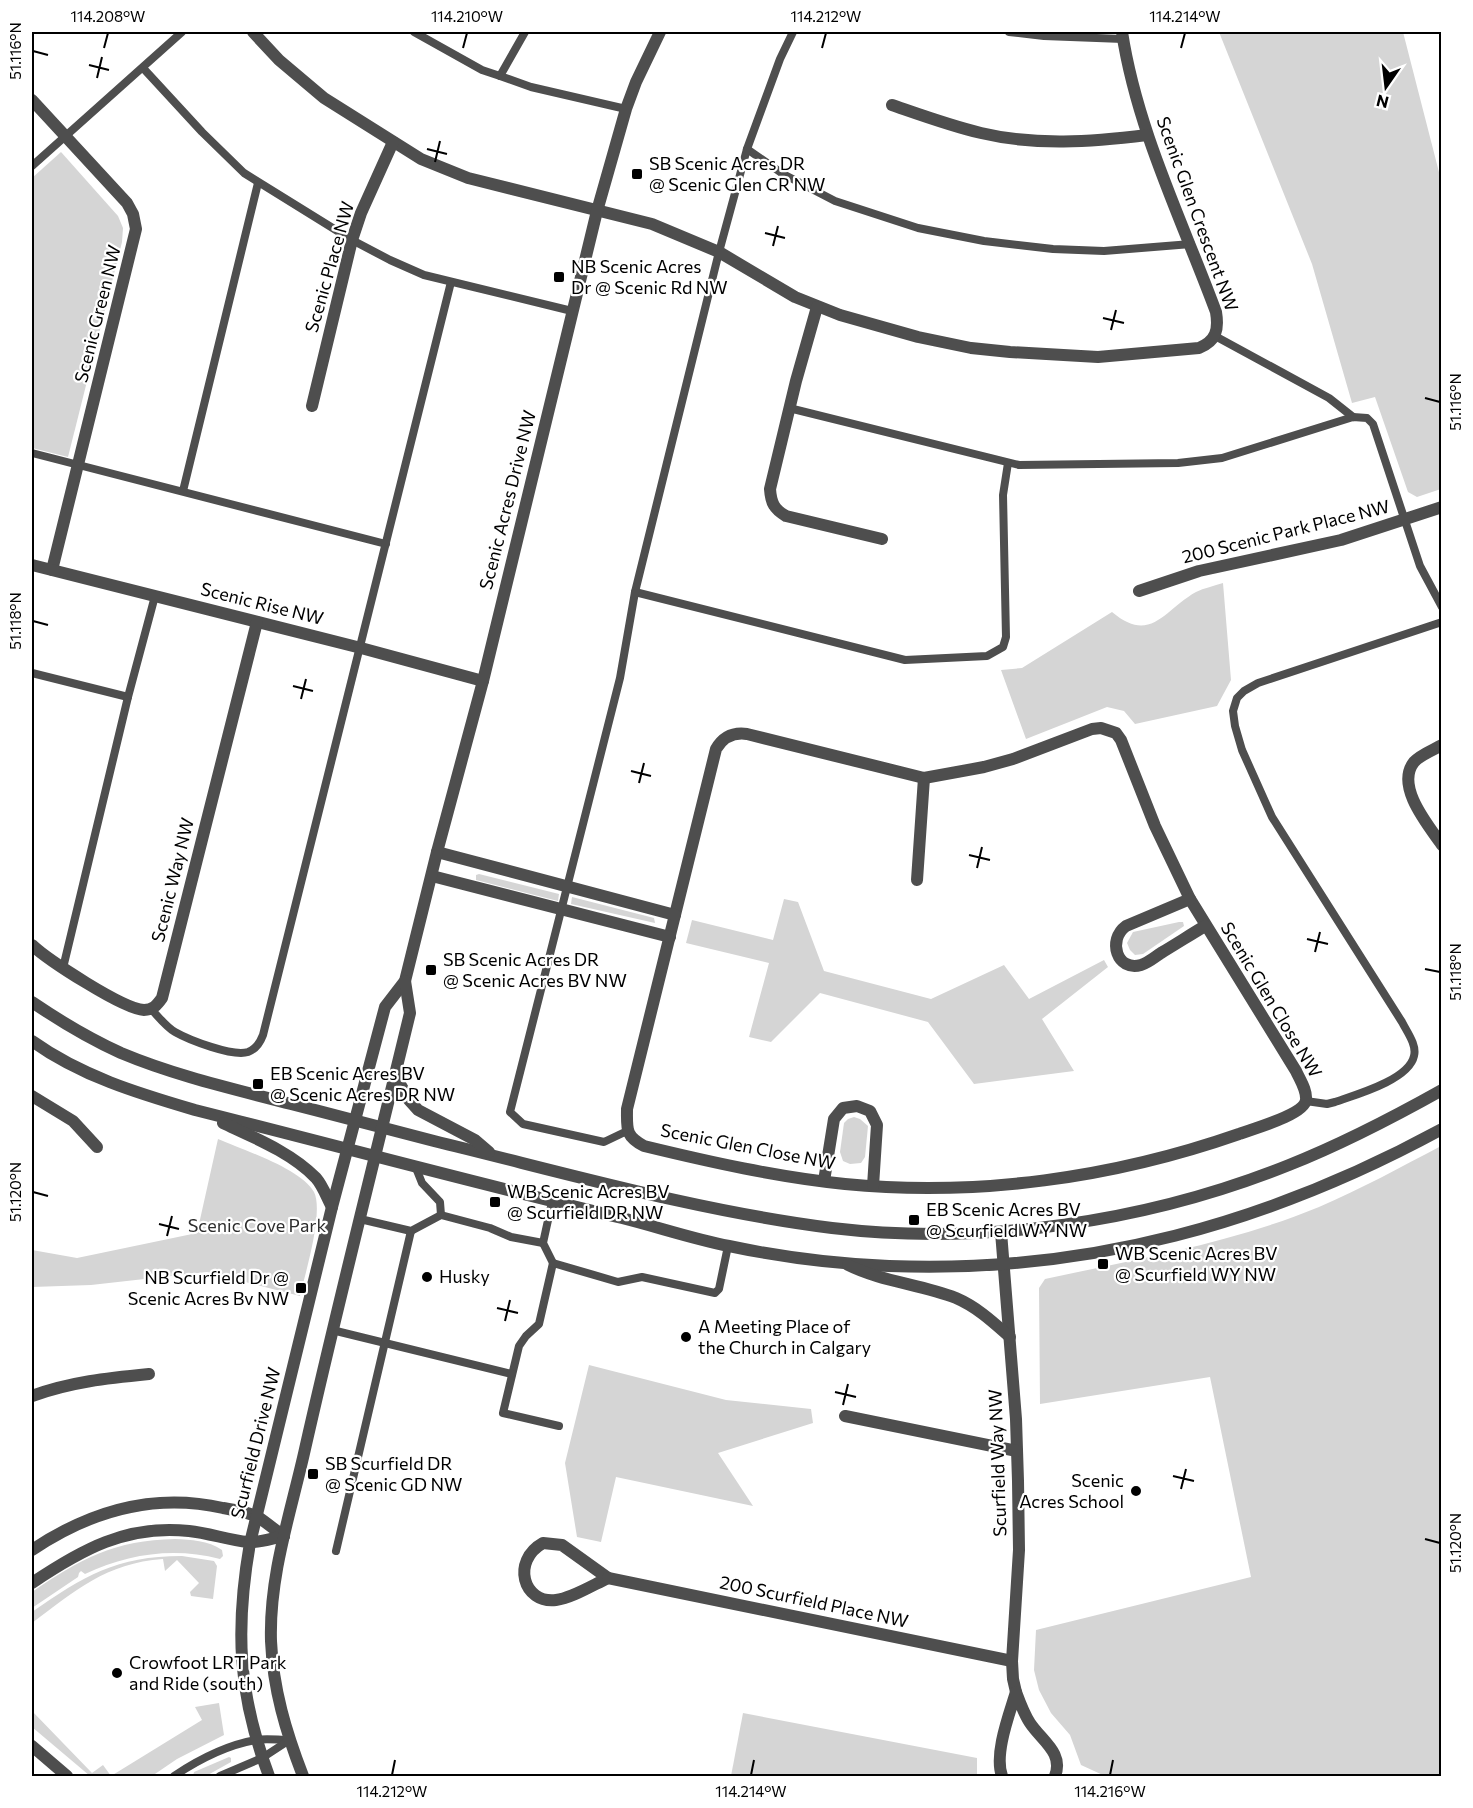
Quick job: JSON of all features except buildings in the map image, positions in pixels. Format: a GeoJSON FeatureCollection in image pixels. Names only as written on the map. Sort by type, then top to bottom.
{"type":"FeatureCollection","features":[{"type":"Feature","properties":{"kind":"street","name":"Scenic Glen Crescent NW"},"geometry":{"type":"LineString","coordinates":[[252,32],[279,60],[324,98],[421,159],[468,178],[652,224],[719,252],[795,297],[817,307],[918,337],[971,348],[1098,357],[1199,348],[1209,344],[1215,336],[1218,325],[1216,312],[1147,135],[1129,73],[1123,35]]}},
{"type":"Feature","properties":{"kind":"street","name":"Scenic Acres Drive NW"},"geometry":{"type":"LineString","coordinates":[[355,1121],[385,1007],[405,981],[483,681],[597,211],[626,109],[660,32]]}},
{"type":"Feature","properties":{"kind":"street","name":"Scenic Green NW"},"geometry":{"type":"LineString","coordinates":[[32,100],[127,203],[133,214],[136,229],[52,570]]}},
{"type":"Feature","properties":{"kind":"street"},"geometry":{"type":"LineString","coordinates":[[892,105],[981,133],[1023,140],[1088,142],[1147,135]]}},
{"type":"Feature","properties":{"kind":"street","name":"Scenic Place NW"},"geometry":{"type":"LineString","coordinates":[[312,406],[352,240],[361,213],[393,142]]}},
{"type":"Feature","properties":{"kind":"street"},"geometry":{"type":"LineString","coordinates":[[817,307],[789,408],[770,489],[771,500],[776,510],[786,516],[882,539]]}},
{"type":"Feature","properties":{"kind":"street","name":"200 Scenic Park Place NW"},"geometry":{"type":"LineString","coordinates":[[1138,591],[1199,571],[1341,540],[1442,507]]}},
{"type":"Feature","properties":{"kind":"street","name":"Scenic Rise NW"},"geometry":{"type":"LineString","coordinates":[[32,565],[483,681]]}},
{"type":"Feature","properties":{"kind":"street","name":"Scenic Way NW"},"geometry":{"type":"LineString","coordinates":[[151,1009],[162,998],[257,622]]}},
{"type":"Feature","properties":{"kind":"street","name":"Scenic Glen Close NW"},"geometry":{"type":"LineString","coordinates":[[1092,729],[1109,730],[1116,733],[1155,826],[1190,899],[1296,1071],[1306,1093],[1306,1101],[1301,1109],[1282,1118],[1184,1152],[1096,1173],[983,1186],[873,1186],[824,1181],[721,1164],[644,1146],[633,1140],[627,1131],[627,1109],[716,749],[726,737],[740,733],[924,778],[984,767],[1012,759],[1092,729]]}},
{"type":"Feature","properties":{"kind":"street"},"geometry":{"type":"LineString","coordinates":[[1442,745],[1415,760],[1409,770],[1408,782],[1411,796],[1442,845]]}},
{"type":"Feature","properties":{"kind":"street"},"geometry":{"type":"LineString","coordinates":[[917,880],[924,778]]}},
{"type":"Feature","properties":{"kind":"street"},"geometry":{"type":"LineString","coordinates":[[437,852],[675,915]]}},
{"type":"Feature","properties":{"kind":"street"},"geometry":{"type":"LineString","coordinates":[[432,876],[670,937]]}},
{"type":"Feature","properties":{"kind":"street"},"geometry":{"type":"LineString","coordinates":[[1190,899],[1120,930],[1115,943],[1118,956],[1129,964],[1142,964],[1205,926]]}},
{"type":"Feature","properties":{"kind":"street"},"geometry":{"type":"LineString","coordinates":[[32,945],[94,987],[131,1006],[142,1010],[151,1009]]}},
{"type":"Feature","properties":{"kind":"street","name":"Scenic Acres Drive NW"},"geometry":{"type":"LineString","coordinates":[[382,1128],[410,1013],[405,981]]}},
{"type":"Feature","properties":{"kind":"street"},"geometry":{"type":"LineString","coordinates":[[32,1002],[101,1043],[156,1066],[355,1121],[667,1198],[784,1221],[903,1233],[1001,1232],[1036,1228],[1116,1215],[1214,1192],[1331,1148],[1442,1090]]}},
{"type":"Feature","properties":{"kind":"street"},"geometry":{"type":"LineString","coordinates":[[32,1041],[49,1054],[102,1080],[138,1094],[195,1110],[728,1246],[844,1263],[924,1266],[1003,1263],[1080,1255],[1126,1247],[1225,1223],[1314,1191],[1387,1159],[1442,1129]]}},
{"type":"Feature","properties":{"kind":"street"},"geometry":{"type":"LineString","coordinates":[[395,1076],[409,1100],[418,1110],[475,1140],[492,1155]]}},
{"type":"Feature","properties":{"kind":"street"},"geometry":{"type":"LineString","coordinates":[[32,1096],[73,1122],[97,1147]]}},
{"type":"Feature","properties":{"kind":"street"},"geometry":{"type":"LineString","coordinates":[[824,1181],[834,1119],[843,1108],[857,1106],[870,1112],[877,1125],[873,1186]]}},
{"type":"Feature","properties":{"kind":"street"},"geometry":{"type":"LineString","coordinates":[[195,1110],[260,1140],[304,1168],[318,1179],[332,1207]]}},
{"type":"Feature","properties":{"kind":"street","name":"Scurfield Drive NW"},"geometry":{"type":"LineString","coordinates":[[269,1776],[256,1740],[243,1684],[241,1603],[256,1516],[355,1121]]}},
{"type":"Feature","properties":{"kind":"street"},"geometry":{"type":"LineString","coordinates":[[303,1776],[278,1702],[271,1639],[274,1584],[332,1330],[382,1128]]}},
{"type":"Feature","properties":{"kind":"street","name":"Scurfield Way NW"},"geometry":{"type":"LineString","coordinates":[[1001,1232],[1017,1451],[1019,1550],[1012,1661],[1016,1692],[1028,1720],[1054,1751],[1058,1765],[1055,1776]]}},
{"type":"Feature","properties":{"kind":"street"},"geometry":{"type":"LineString","coordinates":[[844,1263],[866,1274],[914,1285],[957,1299],[980,1311],[1010,1337]]}},
{"type":"Feature","properties":{"kind":"street"},"geometry":{"type":"LineString","coordinates":[[32,1396],[55,1388],[96,1379],[149,1374]]}},
{"type":"Feature","properties":{"kind":"street"},"geometry":{"type":"LineString","coordinates":[[845,1416],[1017,1451]]}},
{"type":"Feature","properties":{"kind":"street"},"geometry":{"type":"LineString","coordinates":[[32,1550],[76,1524],[109,1512],[160,1503],[192,1503],[256,1516],[284,1536]]}},
{"type":"Feature","properties":{"kind":"street"},"geometry":{"type":"LineString","coordinates":[[32,1583],[75,1554],[115,1538],[137,1533],[185,1530],[250,1542],[284,1536]]}},
{"type":"Feature","properties":{"kind":"street","name":"200 Scurfield Place NW"},"geometry":{"type":"LineString","coordinates":[[608,1578],[556,1600],[537,1596],[525,1580],[524,1570],[528,1556],[534,1548],[543,1543],[552,1543],[569,1550],[608,1578],[1012,1661]]}},
{"type":"Feature","properties":{"kind":"street","name":"Scurfield Way NW"},"geometry":{"type":"LineString","coordinates":[[1002,1776],[999,1765],[1004,1732],[1016,1692]]}},
{"type":"Feature","properties":{"kind":"street"},"geometry":{"type":"LineString","coordinates":[[32,1746],[67,1776]]}},
{"type":"Feature","properties":{"kind":"lane"},"geometry":{"type":"LineString","coordinates":[[32,166],[182,32]]}},
{"type":"Feature","properties":{"kind":"lane"},"geometry":{"type":"LineString","coordinates":[[414,32],[482,70],[531,87],[626,109]]}},
{"type":"Feature","properties":{"kind":"lane"},"geometry":{"type":"LineString","coordinates":[[500,76],[525,32]]}},
{"type":"Feature","properties":{"kind":"lane"},"geometry":{"type":"LineString","coordinates":[[627,1131],[604,1142],[523,1124],[510,1112],[620,678],[635,592],[719,252],[747,149],[780,59],[793,32]]}},
{"type":"Feature","properties":{"kind":"lane"},"geometry":{"type":"LineString","coordinates":[[1009,32],[1044,36],[1123,35]]}},
{"type":"Feature","properties":{"kind":"lane"},"geometry":{"type":"LineString","coordinates":[[143,68],[202,132],[244,173],[352,240],[415,271],[572,311]]}},
{"type":"Feature","properties":{"kind":"lane"},"geometry":{"type":"LineString","coordinates":[[747,149],[783,174],[835,201],[918,228],[984,241],[1053,249],[1104,251],[1191,244]]}},
{"type":"Feature","properties":{"kind":"lane"},"geometry":{"type":"LineString","coordinates":[[183,491],[258,183]]}},
{"type":"Feature","properties":{"kind":"lane"},"geometry":{"type":"LineString","coordinates":[[151,1009],[173,1031],[206,1045],[245,1053],[260,1043],[361,648],[451,282]]}},
{"type":"Feature","properties":{"kind":"lane"},"geometry":{"type":"LineString","coordinates":[[1215,336],[1329,398],[1353,417]]}},
{"type":"Feature","properties":{"kind":"lane"},"geometry":{"type":"LineString","coordinates":[[789,408],[1008,463],[1178,463],[1222,458],[1353,417],[1367,418],[1373,423],[1420,566],[1442,608]]}},
{"type":"Feature","properties":{"kind":"lane"},"geometry":{"type":"LineString","coordinates":[[32,453],[386,544]]}},
{"type":"Feature","properties":{"kind":"lane"},"geometry":{"type":"LineString","coordinates":[[635,592],[905,660],[987,656],[1003,647],[1006,637],[1003,495],[1008,463]]}},
{"type":"Feature","properties":{"kind":"lane"},"geometry":{"type":"LineString","coordinates":[[63,968],[128,697],[155,596]]}},
{"type":"Feature","properties":{"kind":"lane"},"geometry":{"type":"LineString","coordinates":[[1306,1101],[1327,1104],[1392,1080],[1408,1068],[1414,1056],[1413,1044],[1402,1022],[1272,817],[1242,750],[1233,711],[1237,698],[1258,683],[1442,622]]}},
{"type":"Feature","properties":{"kind":"lane"},"geometry":{"type":"LineString","coordinates":[[32,673],[128,697]]}},
{"type":"Feature","properties":{"kind":"lane"},"geometry":{"type":"LineString","coordinates":[[416,1167],[422,1183],[440,1202],[441,1215]]}},
{"type":"Feature","properties":{"kind":"lane"},"geometry":{"type":"LineString","coordinates":[[552,1202],[543,1243],[553,1263],[539,1324],[519,1346],[503,1413],[559,1426]]}},
{"type":"Feature","properties":{"kind":"lane"},"geometry":{"type":"LineString","coordinates":[[360,1219],[411,1231],[441,1215],[490,1228],[511,1237],[543,1243]]}},
{"type":"Feature","properties":{"kind":"lane"},"geometry":{"type":"LineString","coordinates":[[336,1551],[411,1231]]}},
{"type":"Feature","properties":{"kind":"lane"},"geometry":{"type":"LineString","coordinates":[[553,1263],[618,1282],[642,1277],[715,1293],[719,1289],[728,1246]]}},
{"type":"Feature","properties":{"kind":"lane"},"geometry":{"type":"LineString","coordinates":[[332,1330],[512,1374]]}},
{"type":"Feature","properties":{"kind":"lane"},"geometry":{"type":"LineString","coordinates":[[174,1776],[184,1773],[214,1754],[256,1740],[289,1740]]}},
{"type":"Feature","properties":{"kind":"lane"},"geometry":{"type":"LineString","coordinates":[[220,1776],[262,1758],[289,1740]]}},
{"type":"Feature","properties":{"kind":"green space"},"geometry":{"type":"Polygon","coordinates":[[[1219,32],[1403,32],[1441,180],[1441,489],[1417,497],[1408,492],[1375,397],[1352,403],[1312,264],[1219,32]]]}},
{"type":"Feature","properties":{"kind":"green space"},"geometry":{"type":"Polygon","coordinates":[[[61,152],[118,216],[123,228],[122,242],[68,457],[32,448],[32,178],[61,152]]]}},
{"type":"Feature","properties":{"kind":"green space"},"geometry":{"type":"Polygon","coordinates":[[[1223,583],[1231,680],[1217,706],[1135,724],[1124,711],[1107,707],[1026,739],[1001,670],[1022,668],[1112,612],[1137,625],[1148,625],[1157,621],[1196,592],[1223,583]]]}},
{"type":"Feature","properties":{"kind":"green space"},"geometry":{"type":"Polygon","coordinates":[[[476,875],[559,894],[558,901],[476,880],[476,875]]]}},
{"type":"Feature","properties":{"kind":"green space"},"geometry":{"type":"Polygon","coordinates":[[[572,897],[654,918],[655,923],[571,904],[572,897]]]}},
{"type":"Feature","properties":{"kind":"green space"},"geometry":{"type":"Polygon","coordinates":[[[784,899],[798,902],[824,971],[931,999],[1004,965],[1029,999],[1104,960],[1108,967],[1042,1019],[1074,1071],[974,1084],[928,1022],[820,993],[771,1042],[749,1037],[769,963],[686,943],[692,920],[773,940],[784,899]]]}},
{"type":"Feature","properties":{"kind":"green space"},"geometry":{"type":"Polygon","coordinates":[[[1183,922],[1184,926],[1143,954],[1135,955],[1130,950],[1127,943],[1133,932],[1183,922]]]}},
{"type":"Feature","properties":{"kind":"green space"},"geometry":{"type":"Polygon","coordinates":[[[854,1117],[868,1126],[865,1157],[861,1163],[850,1164],[843,1161],[840,1152],[844,1123],[854,1117]]]}},
{"type":"Feature","properties":{"kind":"green space","name":"Scenic Cove Park"},"geometry":{"type":"Polygon","coordinates":[[[218,1139],[256,1154],[297,1175],[314,1192],[317,1214],[300,1296],[207,1272],[91,1285],[32,1287],[32,1250],[77,1258],[197,1233],[218,1139]]]}},
{"type":"Feature","properties":{"kind":"green space"},"geometry":{"type":"Polygon","coordinates":[[[1441,1146],[1441,1776],[1105,1776],[1081,1765],[1070,1735],[1051,1713],[1039,1690],[1034,1670],[1036,1630],[1251,1577],[1210,1377],[1040,1404],[1039,1288],[1045,1279],[1184,1249],[1286,1220],[1350,1193],[1441,1146]]]}},
{"type":"Feature","properties":{"kind":"green space"},"geometry":{"type":"Polygon","coordinates":[[[589,1365],[726,1400],[811,1409],[813,1423],[718,1453],[753,1506],[616,1477],[601,1542],[577,1537],[565,1463],[589,1365]]]}},
{"type":"Feature","properties":{"kind":"green space"},"geometry":{"type":"Polygon","coordinates":[[[175,1539],[211,1544],[222,1550],[223,1556],[220,1559],[185,1553],[151,1554],[101,1567],[85,1574],[81,1571],[78,1577],[32,1608],[32,1592],[66,1570],[99,1553],[134,1543],[175,1539]]]}},
{"type":"Feature","properties":{"kind":"green space"},"geometry":{"type":"Polygon","coordinates":[[[182,1556],[214,1561],[217,1566],[213,1599],[191,1596],[190,1592],[199,1583],[177,1560],[165,1571],[163,1559],[125,1566],[92,1580],[32,1623],[32,1612],[68,1588],[102,1570],[138,1560],[182,1556]]]}},
{"type":"Feature","properties":{"kind":"green space"},"geometry":{"type":"Polygon","coordinates":[[[219,1703],[224,1735],[177,1759],[152,1776],[111,1776],[202,1720],[195,1707],[219,1703]]]}},
{"type":"Feature","properties":{"kind":"green space"},"geometry":{"type":"Polygon","coordinates":[[[32,1711],[92,1773],[103,1765],[111,1776],[90,1776],[32,1727],[32,1711]]]}},
{"type":"Feature","properties":{"kind":"green space"},"geometry":{"type":"Polygon","coordinates":[[[743,1713],[977,1758],[977,1776],[731,1776],[743,1713]]]}},
{"type":"Feature","properties":{"kind":"green space"},"geometry":{"type":"Polygon","coordinates":[[[229,1757],[231,1762],[206,1776],[193,1776],[194,1772],[229,1757]]]}},
{"type":"Feature","properties":{"kind":"place","name":"SB Scenic Acres DR @ Scenic Glen CR NW"},"geometry":{"type":"Point","coordinates":[637,174]}},
{"type":"Feature","properties":{"kind":"place","name":"NB Scenic Acres Dr @ Scenic Rd NW"},"geometry":{"type":"Point","coordinates":[559,277]}},
{"type":"Feature","properties":{"kind":"place","name":"SB Scenic Acres DR @ Scenic Acres BV NW"},"geometry":{"type":"Point","coordinates":[431,970]}},
{"type":"Feature","properties":{"kind":"place","name":"EB Scenic Acres BV @ Scenic Acres DR NW"},"geometry":{"type":"Point","coordinates":[258,1084]}},
{"type":"Feature","properties":{"kind":"place","name":"WB Scenic Acres BV @ Scurfield DR NW"},"geometry":{"type":"Point","coordinates":[495,1202]}},
{"type":"Feature","properties":{"kind":"place","name":"EB Scenic Acres BV @ Scurfield WY NW"},"geometry":{"type":"Point","coordinates":[914,1220]}},
{"type":"Feature","properties":{"kind":"place","name":"WB Scenic Acres BV @ Scurfield WY NW"},"geometry":{"type":"Point","coordinates":[1103,1264]}},
{"type":"Feature","properties":{"kind":"place","name":"Husky"},"geometry":{"type":"Point","coordinates":[427,1277]}},
{"type":"Feature","properties":{"kind":"place","name":"NB Scurfield Dr @ Scenic Acres Bv NW"},"geometry":{"type":"Point","coordinates":[301,1288]}},
{"type":"Feature","properties":{"kind":"place","name":"A Meeting Place of the Church in Calgary"},"geometry":{"type":"Point","coordinates":[686,1337]}},
{"type":"Feature","properties":{"kind":"place","name":"SB Scurfield DR @ Scenic GD NW"},"geometry":{"type":"Point","coordinates":[313,1474]}},
{"type":"Feature","properties":{"kind":"place","name":"Scenic Acres School"},"geometry":{"type":"Point","coordinates":[1136,1491]}},
{"type":"Feature","properties":{"kind":"place","name":"Crowfoot LRT Park and Ride (south)"},"geometry":{"type":"Point","coordinates":[117,1673]}}]}
